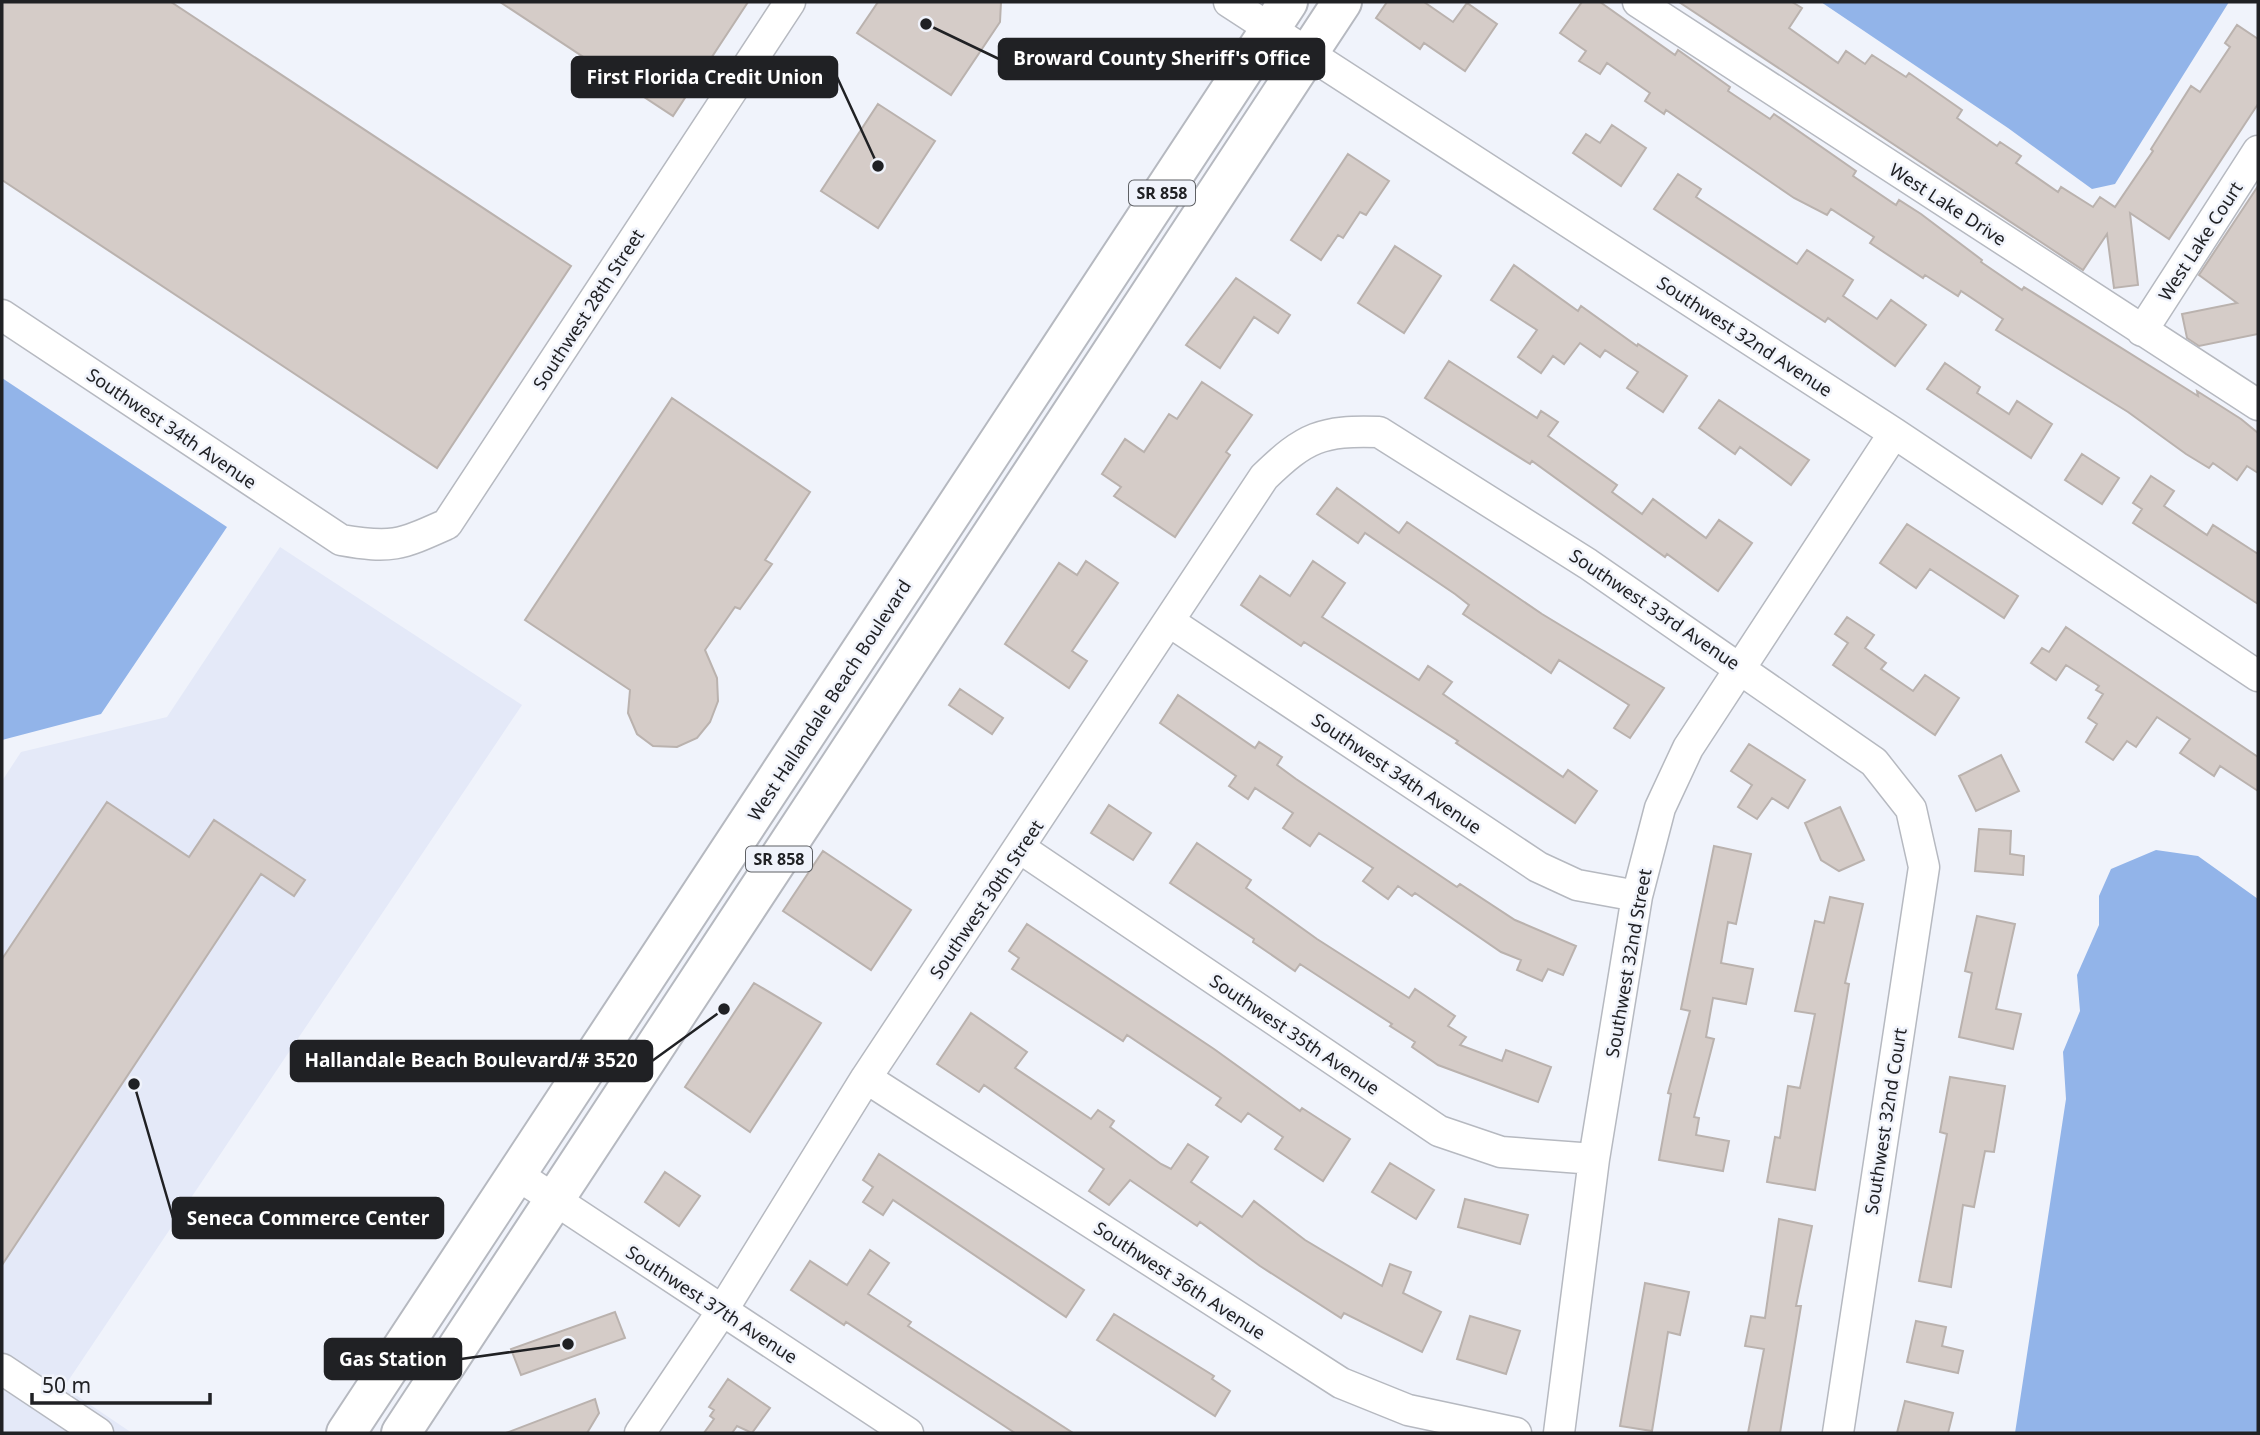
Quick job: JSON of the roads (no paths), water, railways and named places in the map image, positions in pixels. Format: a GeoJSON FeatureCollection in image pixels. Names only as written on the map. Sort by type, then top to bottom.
{"type":"FeatureCollection","features":[{"type":"Feature","properties":{"kind":"main road","name":"SR 858"},"geometry":{"type":"LineString","coordinates":[[401,1433],[1342,2]]}},
{"type":"Feature","properties":{"kind":"main road","name":"West Hallandale Beach Boulevard"},"geometry":{"type":"LineString","coordinates":[[346,1433],[1279,15]]}},
{"type":"Feature","properties":{"kind":"main road"},"geometry":{"type":"LineString","coordinates":[[972,566],[975,516],[1062,384],[1072,331]]}},
{"type":"Feature","properties":{"kind":"main road"},"geometry":{"type":"LineString","coordinates":[[822,794],[832,745],[921,609],[931,545]]}},
{"type":"Feature","properties":{"kind":"street","name":"Southwest 28th Street"},"geometry":{"type":"LineString","coordinates":[[341,540],[382,548],[412,540],[447,524],[790,2]]}},
{"type":"Feature","properties":{"kind":"street","name":"Southwest 32nd Avenue"},"geometry":{"type":"LineString","coordinates":[[1229,2],[1279,15],[1308,53],[1895,433],[2258,676]]}},
{"type":"Feature","properties":{"kind":"street","name":"West Lake Drive"},"geometry":{"type":"LineString","coordinates":[[1639,2],[2258,405]]}},
{"type":"Feature","properties":{"kind":"street","name":"West Lake Court"},"geometry":{"type":"LineString","coordinates":[[2142,331],[2258,151]]}},
{"type":"Feature","properties":{"kind":"street","name":"Southwest 34th Avenue"},"geometry":{"type":"LineString","coordinates":[[2,316],[341,540]]}},
{"type":"Feature","properties":{"kind":"street","name":"Southwest 30th Street"},"geometry":{"type":"LineString","coordinates":[[640,1433],[722,1311],[866,1078],[1264,477],[1284,457],[1309,439],[1345,431],[1379,432]]}},
{"type":"Feature","properties":{"kind":"street","name":"Southwest 33rd Avenue"},"geometry":{"type":"LineString","coordinates":[[1379,432],[1588,564],[1742,667],[1874,762],[1911,809]]}},
{"type":"Feature","properties":{"kind":"street","name":"Southwest 32nd Street"},"geometry":{"type":"LineString","coordinates":[[1559,1433],[1594,1159],[1637,896],[1660,808],[1689,748],[1895,433]]}},
{"type":"Feature","properties":{"kind":"street","name":"Southwest 34th Avenue"},"geometry":{"type":"LineString","coordinates":[[1170,622],[1538,867],[1577,884],[1637,896]]}},
{"type":"Feature","properties":{"kind":"street","name":"Southwest 32nd Court"},"geometry":{"type":"LineString","coordinates":[[1838,1433],[1924,867],[1911,809]]}},
{"type":"Feature","properties":{"kind":"street","name":"Southwest 35th Avenue"},"geometry":{"type":"LineString","coordinates":[[1020,848],[1439,1131],[1501,1152],[1594,1159]]}},
{"type":"Feature","properties":{"kind":"street","name":"Southwest 36th Avenue"},"geometry":{"type":"LineString","coordinates":[[866,1078],[1341,1383],[1408,1410],[1516,1433]]}},
{"type":"Feature","properties":{"kind":"street","name":"Southwest 37th Avenue"},"geometry":{"type":"LineString","coordinates":[[516,1174],[908,1433]]}},
{"type":"Feature","properties":{"kind":"street"},"geometry":{"type":"LineString","coordinates":[[2,1369],[98,1433]]}},
{"type":"Feature","properties":{"kind":"water"},"geometry":{"type":"Polygon","coordinates":[[[1821,2],[2229,2],[2115,184],[2092,189],[2008,128],[1821,2]]]}},
{"type":"Feature","properties":{"kind":"water"},"geometry":{"type":"Polygon","coordinates":[[[2,378],[227,527],[101,714],[2,740],[2,378]]]}},
{"type":"Feature","properties":{"kind":"water"},"geometry":{"type":"Polygon","coordinates":[[[2156,850],[2198,856],[2258,899],[2258,1433],[2015,1433],[2066,1099],[2063,1052],[2080,1011],[2077,975],[2099,925],[2099,896],[2111,869],[2156,850]]]}},
{"type":"Feature","properties":{"kind":"place","name":"Broward County Sheriff's Office"},"geometry":{"type":"Point","coordinates":[926,24]}},
{"type":"Feature","properties":{"kind":"place","name":"First Florida Credit Union"},"geometry":{"type":"Point","coordinates":[878,166]}},
{"type":"Feature","properties":{"kind":"place","name":"Hallandale Beach Boulevard/# 3520"},"geometry":{"type":"Point","coordinates":[724,1009]}},
{"type":"Feature","properties":{"kind":"place","name":"Seneca Commerce Center"},"geometry":{"type":"Point","coordinates":[134,1084]}},
{"type":"Feature","properties":{"kind":"place","name":"Gas Station"},"geometry":{"type":"Point","coordinates":[568,1344]}}]}
